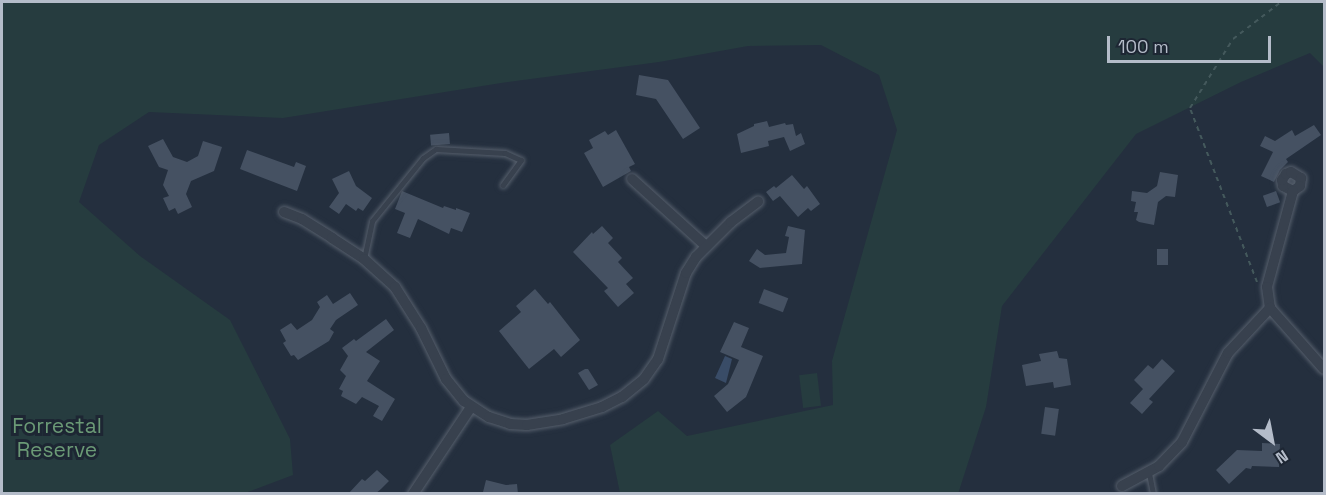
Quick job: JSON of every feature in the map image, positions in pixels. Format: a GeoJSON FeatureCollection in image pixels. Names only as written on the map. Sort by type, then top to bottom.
{"type":"FeatureCollection","features":[{"type":"Feature","properties":{"kind":"street"},"geometry":{"type":"LineString","coordinates":[[632,179],[706,246]]}},
{"type":"Feature","properties":{"kind":"street"},"geometry":{"type":"LineString","coordinates":[[1293,191],[1267,288],[1270,308],[1324,369]]}},
{"type":"Feature","properties":{"kind":"street"},"geometry":{"type":"LineString","coordinates":[[284,212],[302,219],[364,260],[395,287],[404,299],[446,379],[471,407],[489,417],[510,424],[536,424],[581,414],[622,397],[644,379],[658,359],[686,273],[706,246],[758,202]]}},
{"type":"Feature","properties":{"kind":"street"},"geometry":{"type":"LineString","coordinates":[[1122,486],[1159,466],[1182,442],[1228,353],[1270,308]]}},
{"type":"Feature","properties":{"kind":"street"},"geometry":{"type":"LineString","coordinates":[[413,494],[471,407]]}},
{"type":"Feature","properties":{"kind":"lane"},"geometry":{"type":"LineString","coordinates":[[364,260],[372,221],[423,158],[436,149],[505,153],[521,160],[503,185]]}},
{"type":"Feature","properties":{"kind":"lane"},"geometry":{"type":"LineString","coordinates":[[1148,471],[1153,494]]}},
{"type":"Feature","properties":{"kind":"path"},"geometry":{"type":"LineString","coordinates":[[1260,288],[1190,108],[1233,39],[1281,2]]}},
{"type":"Feature","properties":{"kind":"green space","name":"Forrestal Reserve"},"geometry":{"type":"Polygon","coordinates":[[[2,2],[1324,2],[1324,67],[1310,53],[1241,82],[1136,134],[1002,306],[986,407],[958,494],[620,493],[610,445],[658,411],[687,436],[833,405],[832,361],[897,130],[879,75],[821,45],[748,46],[659,62],[501,83],[283,118],[149,112],[99,145],[79,202],[140,256],[230,320],[290,439],[293,475],[245,493],[2,493],[2,2]]]}},
{"type":"Feature","properties":{"kind":"green space"},"geometry":{"type":"Polygon","coordinates":[[[817,373],[821,406],[803,408],[799,375],[817,373]]]}},
{"type":"Feature","properties":{"kind":"water"},"geometry":{"type":"Polygon","coordinates":[[[725,356],[732,359],[726,383],[715,378],[725,356]]]}},
{"type":"Feature","properties":{"kind":"building"},"geometry":{"type":"Polygon","coordinates":[[[639,75],[668,80],[700,128],[683,139],[656,99],[636,95],[639,75]]]}},
{"type":"Feature","properties":{"kind":"building"},"geometry":{"type":"Polygon","coordinates":[[[767,121],[769,127],[785,123],[786,125],[793,124],[796,136],[801,133],[805,144],[790,151],[784,137],[768,141],[769,146],[741,153],[737,134],[754,124],[767,121]]]}},
{"type":"Feature","properties":{"kind":"building"},"geometry":{"type":"Polygon","coordinates":[[[1314,125],[1321,135],[1286,159],[1288,162],[1280,170],[1274,182],[1261,176],[1273,152],[1260,146],[1265,136],[1275,141],[1292,130],[1295,136],[1314,125]]]}},
{"type":"Feature","properties":{"kind":"building"},"geometry":{"type":"Polygon","coordinates":[[[616,130],[635,164],[629,167],[631,171],[603,187],[584,153],[593,148],[589,140],[605,131],[608,135],[616,130]]]}},
{"type":"Feature","properties":{"kind":"building"},"geometry":{"type":"Polygon","coordinates":[[[449,133],[450,144],[431,146],[430,135],[449,133]]]}},
{"type":"Feature","properties":{"kind":"building"},"geometry":{"type":"Polygon","coordinates":[[[163,139],[173,157],[187,162],[198,156],[203,141],[222,147],[214,171],[191,181],[186,194],[192,207],[178,214],[175,208],[169,211],[163,198],[169,196],[163,185],[168,170],[159,167],[148,146],[163,139]]]}},
{"type":"Feature","properties":{"kind":"building"},"geometry":{"type":"Polygon","coordinates":[[[247,150],[294,167],[296,162],[306,166],[297,191],[240,169],[247,150]]]}},
{"type":"Feature","properties":{"kind":"building"},"geometry":{"type":"Polygon","coordinates":[[[349,171],[356,186],[372,198],[363,211],[358,208],[356,211],[346,204],[339,214],[329,207],[339,193],[332,179],[349,171]]]}},
{"type":"Feature","properties":{"kind":"building"},"geometry":{"type":"Polygon","coordinates":[[[1160,172],[1178,175],[1175,197],[1166,196],[1158,202],[1154,225],[1139,222],[1136,220],[1138,212],[1134,212],[1136,202],[1131,201],[1132,191],[1147,193],[1157,186],[1160,172]]]}},
{"type":"Feature","properties":{"kind":"building"},"geometry":{"type":"Polygon","coordinates":[[[792,175],[804,189],[807,186],[820,204],[811,211],[808,208],[798,217],[780,196],[773,201],[766,192],[774,186],[776,188],[792,175]]]}},
{"type":"Feature","properties":{"kind":"building"},"geometry":{"type":"Polygon","coordinates":[[[402,191],[443,208],[444,206],[456,210],[456,208],[470,213],[462,232],[451,228],[449,234],[418,219],[410,238],[397,233],[405,213],[395,209],[402,191]]]}},
{"type":"Feature","properties":{"kind":"building"},"geometry":{"type":"Polygon","coordinates":[[[1276,191],[1280,202],[1267,207],[1263,196],[1276,191]]]}},
{"type":"Feature","properties":{"kind":"building"},"geometry":{"type":"Polygon","coordinates":[[[602,226],[613,238],[608,243],[622,258],[618,262],[633,278],[626,284],[634,293],[618,307],[604,291],[608,288],[573,252],[592,232],[593,234],[602,226]]]}},
{"type":"Feature","properties":{"kind":"building"},"geometry":{"type":"Polygon","coordinates":[[[788,226],[805,230],[802,264],[760,268],[749,261],[757,249],[765,255],[786,253],[789,237],[785,236],[788,226]]]}},
{"type":"Feature","properties":{"kind":"building"},"geometry":{"type":"Polygon","coordinates":[[[1157,249],[1168,249],[1168,265],[1157,265],[1157,249]]]}},
{"type":"Feature","properties":{"kind":"building"},"geometry":{"type":"Polygon","coordinates":[[[535,289],[548,304],[550,302],[580,340],[561,357],[554,349],[529,369],[499,331],[521,312],[516,306],[535,289]]]}},
{"type":"Feature","properties":{"kind":"building"},"geometry":{"type":"Polygon","coordinates":[[[764,289],[788,298],[783,312],[759,303],[764,289]]]}},
{"type":"Feature","properties":{"kind":"building"},"geometry":{"type":"Polygon","coordinates":[[[350,293],[358,305],[336,320],[330,329],[334,332],[329,341],[298,360],[294,355],[291,356],[283,343],[286,341],[280,330],[291,323],[297,330],[312,320],[320,307],[317,302],[327,295],[333,304],[350,293]]]}},
{"type":"Feature","properties":{"kind":"building"},"geometry":{"type":"Polygon","coordinates":[[[386,319],[394,330],[366,352],[380,361],[367,381],[395,399],[382,421],[373,416],[379,406],[362,397],[356,404],[341,396],[343,391],[339,389],[346,376],[340,370],[348,356],[342,348],[354,339],[356,341],[386,319]]]}},
{"type":"Feature","properties":{"kind":"building"},"geometry":{"type":"Polygon","coordinates":[[[734,322],[749,328],[741,347],[763,356],[746,397],[727,412],[714,396],[728,384],[739,360],[720,352],[734,322]]]}},
{"type":"Feature","properties":{"kind":"building"},"geometry":{"type":"Polygon","coordinates":[[[1057,351],[1059,358],[1067,359],[1071,385],[1054,388],[1053,382],[1026,386],[1022,365],[1041,361],[1039,354],[1057,351]]]}},
{"type":"Feature","properties":{"kind":"building"},"geometry":{"type":"Polygon","coordinates":[[[1162,359],[1175,371],[1149,399],[1153,402],[1142,414],[1130,403],[1143,389],[1134,380],[1148,365],[1153,369],[1162,359]]]}},
{"type":"Feature","properties":{"kind":"building"},"geometry":{"type":"Polygon","coordinates":[[[588,369],[598,385],[589,390],[578,373],[588,369]]]}},
{"type":"Feature","properties":{"kind":"building"},"geometry":{"type":"Polygon","coordinates":[[[1045,407],[1059,409],[1055,436],[1041,434],[1045,407]]]}},
{"type":"Feature","properties":{"kind":"building"},"geometry":{"type":"Polygon","coordinates":[[[1262,443],[1280,444],[1279,467],[1252,466],[1251,469],[1246,468],[1229,484],[1216,470],[1237,450],[1262,451],[1262,443]]]}},
{"type":"Feature","properties":{"kind":"building"},"geometry":{"type":"Polygon","coordinates":[[[377,470],[389,481],[375,494],[348,494],[362,479],[365,481],[377,470]]]}},
{"type":"Feature","properties":{"kind":"building"},"geometry":{"type":"Polygon","coordinates":[[[486,480],[506,485],[517,484],[518,494],[483,492],[486,480]]]}}]}
